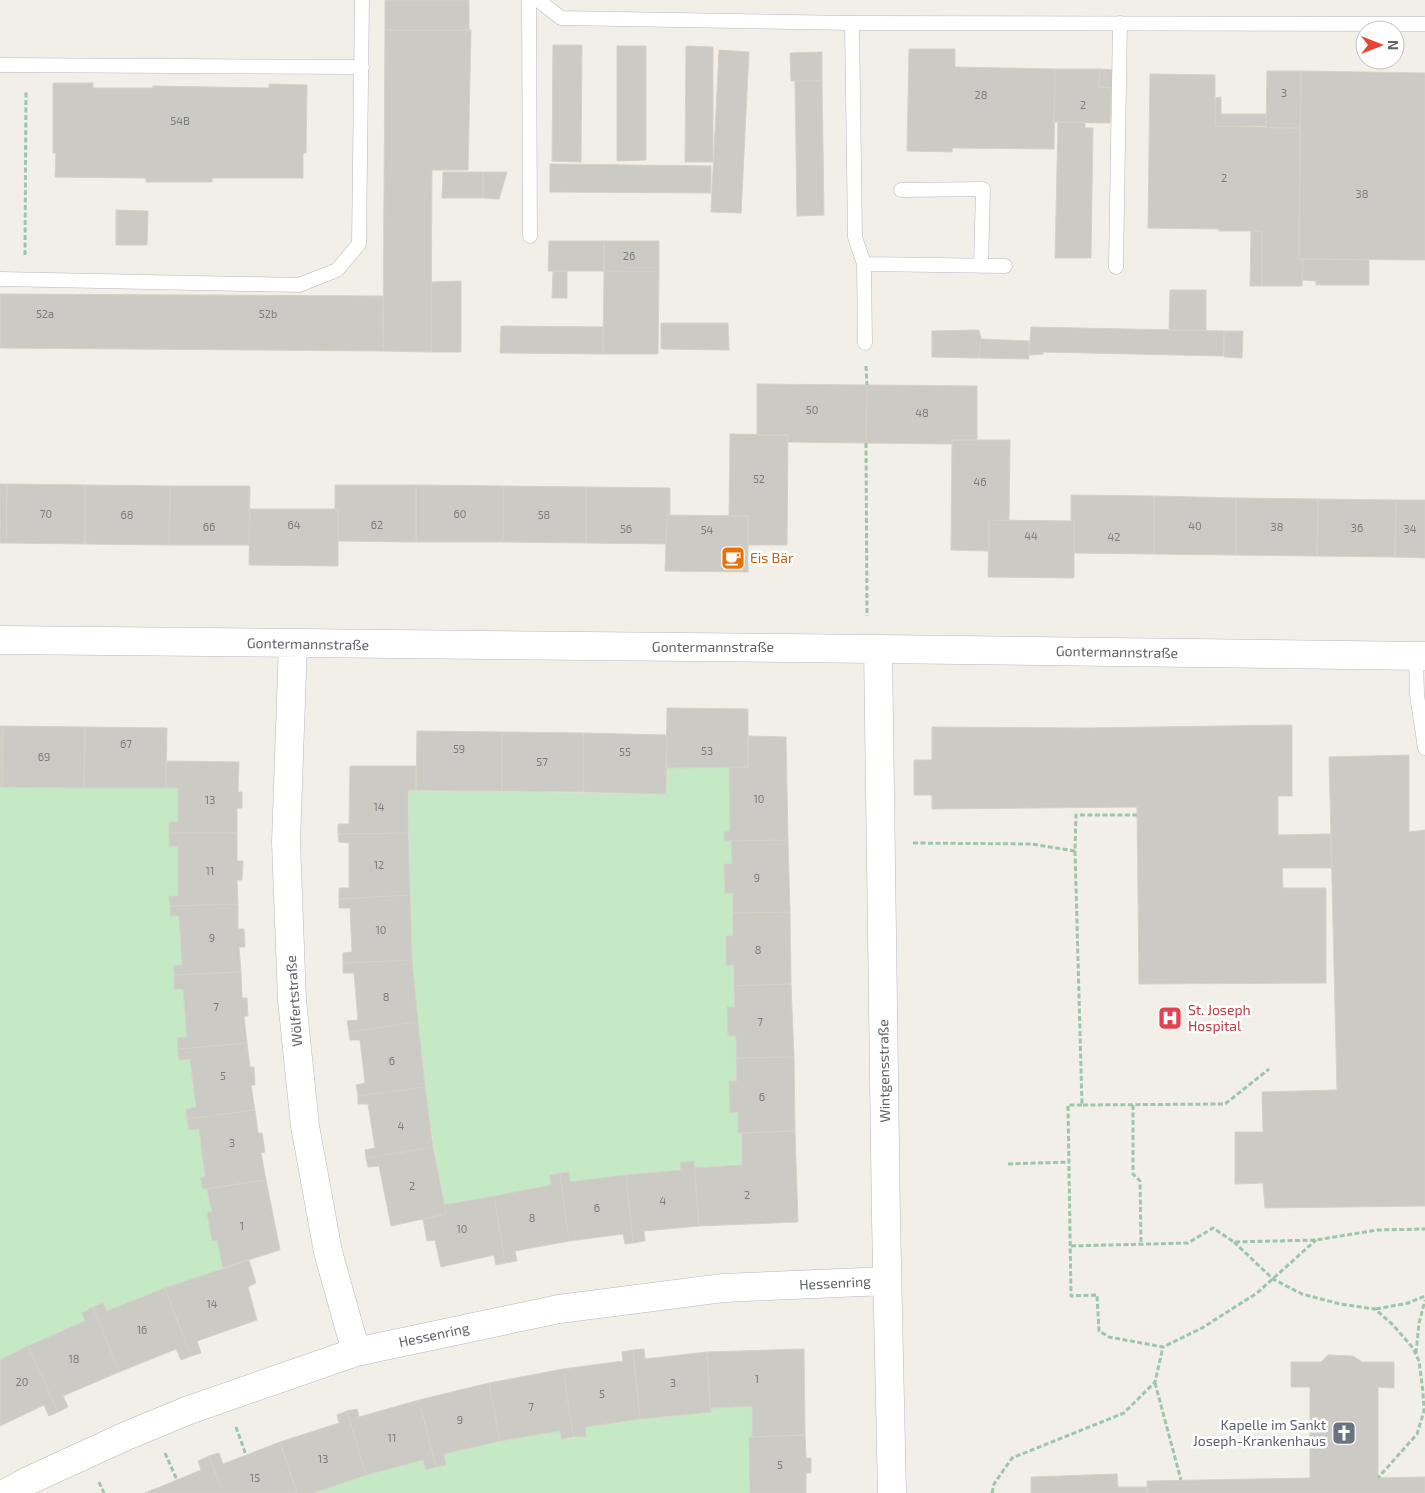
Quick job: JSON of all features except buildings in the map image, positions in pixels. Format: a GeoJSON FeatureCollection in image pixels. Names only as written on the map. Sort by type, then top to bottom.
{"type":"FeatureCollection","features":[{"type":"Feature","properties":{"kind":"street","name":"Gontermannstraße"},"geometry":{"type":"LineString","coordinates":[[0,640],[1421,656]]}},
{"type":"Feature","properties":{"kind":"street","name":"Wölfertstraße"},"geometry":{"type":"LineString","coordinates":[[293,643],[286,842],[292,1000],[305,1126],[328,1252],[356,1352]]}},
{"type":"Feature","properties":{"kind":"street","name":"Wintgensstraße"},"geometry":{"type":"LineString","coordinates":[[878,649],[892,1493]]}},
{"type":"Feature","properties":{"kind":"street","name":"Hessenring"},"geometry":{"type":"LineString","coordinates":[[6,1493],[126,1436],[180,1414],[356,1352],[559,1309],[723,1288],[887,1281]]}},
{"type":"Feature","properties":{"kind":"lane"},"geometry":{"type":"LineString","coordinates":[[0,279],[299,285],[336,270],[359,244],[362,0]]}},
{"type":"Feature","properties":{"kind":"lane"},"geometry":{"type":"LineString","coordinates":[[529,0],[530,236]]}},
{"type":"Feature","properties":{"kind":"lane"},"geometry":{"type":"LineString","coordinates":[[538,0],[561,18],[852,23],[1425,24]]}},
{"type":"Feature","properties":{"kind":"lane"},"geometry":{"type":"LineString","coordinates":[[852,23],[855,237],[864,264],[865,343]]}},
{"type":"Feature","properties":{"kind":"lane"},"geometry":{"type":"LineString","coordinates":[[1116,267],[1120,23]]}},
{"type":"Feature","properties":{"kind":"lane"},"geometry":{"type":"LineString","coordinates":[[0,65],[362,67]]}},
{"type":"Feature","properties":{"kind":"lane"},"geometry":{"type":"LineString","coordinates":[[901,190],[983,189],[981,266]]}},
{"type":"Feature","properties":{"kind":"lane"},"geometry":{"type":"LineString","coordinates":[[864,264],[1005,266]]}},
{"type":"Feature","properties":{"kind":"lane"},"geometry":{"type":"LineString","coordinates":[[1421,656],[1418,695],[1425,748]]}},
{"type":"Feature","properties":{"kind":"path"},"geometry":{"type":"LineString","coordinates":[[24,279],[27,65]]}},
{"type":"Feature","properties":{"kind":"path"},"geometry":{"type":"LineString","coordinates":[[866,443],[867,616]]}},
{"type":"Feature","properties":{"kind":"path"},"geometry":{"type":"LineString","coordinates":[[1082,1105],[1075,850],[1076,815],[1138,816]]}},
{"type":"Feature","properties":{"kind":"path"},"geometry":{"type":"LineString","coordinates":[[907,844],[1030,844],[1075,850]]}},
{"type":"Feature","properties":{"kind":"path"},"geometry":{"type":"LineString","coordinates":[[1269,1069],[1226,1104],[1068,1105],[1071,1296],[1097,1295],[1099,1331],[1109,1337],[1163,1347],[1202,1328],[1257,1293],[1316,1240]]}},
{"type":"Feature","properties":{"kind":"path"},"geometry":{"type":"LineString","coordinates":[[1133,1105],[1133,1174],[1140,1181],[1141,1244]]}},
{"type":"Feature","properties":{"kind":"path"},"geometry":{"type":"LineString","coordinates":[[1008,1164],[1070,1162]]}},
{"type":"Feature","properties":{"kind":"path"},"geometry":{"type":"LineString","coordinates":[[1071,1246],[1188,1243],[1213,1228],[1234,1242],[1273,1279],[1302,1294],[1340,1304],[1375,1309],[1425,1298],[1419,1323],[1416,1354]]}},
{"type":"Feature","properties":{"kind":"path"},"geometry":{"type":"LineString","coordinates":[[1234,1242],[1316,1240],[1377,1230],[1425,1229]]}},
{"type":"Feature","properties":{"kind":"path"},"geometry":{"type":"LineString","coordinates":[[1375,1309],[1393,1324],[1416,1354],[1419,1361],[1424,1410],[1417,1434],[1378,1478]]}},
{"type":"Feature","properties":{"kind":"path"},"geometry":{"type":"LineString","coordinates":[[1163,1347],[1155,1382],[1181,1480]]}},
{"type":"Feature","properties":{"kind":"path"},"geometry":{"type":"LineString","coordinates":[[992,1493],[994,1484],[1012,1458],[1124,1413],[1155,1382]]}},
{"type":"Feature","properties":{"kind":"path"},"geometry":{"type":"LineString","coordinates":[[233,1420],[246,1455]]}},
{"type":"Feature","properties":{"kind":"path"},"geometry":{"type":"LineString","coordinates":[[162,1446],[177,1480]]}},
{"type":"Feature","properties":{"kind":"green space"},"geometry":{"type":"Polygon","coordinates":[[[729,767],[730,831],[724,832],[724,841],[731,841],[732,864],[724,864],[725,893],[733,893],[733,936],[726,936],[726,965],[734,965],[735,1007],[727,1008],[728,1036],[736,1036],[737,1081],[729,1081],[730,1112],[738,1112],[738,1133],[742,1133],[742,1165],[694,1168],[693,1161],[681,1163],[681,1170],[570,1182],[568,1172],[551,1175],[551,1185],[444,1205],[425,1084],[414,992],[409,897],[408,790],[666,794],[666,768],[729,767]]]}},
{"type":"Feature","properties":{"kind":"green space"},"geometry":{"type":"Polygon","coordinates":[[[0,787],[178,788],[178,822],[169,823],[169,846],[178,846],[178,896],[169,896],[170,916],[179,916],[182,965],[173,966],[174,989],[183,989],[187,1037],[177,1038],[179,1060],[190,1059],[196,1107],[186,1109],[189,1130],[199,1129],[205,1176],[203,1189],[207,1189],[212,1211],[207,1213],[212,1241],[217,1240],[223,1268],[107,1311],[103,1303],[83,1313],[85,1321],[0,1360],[0,787]]]}},
{"type":"Feature","properties":{"kind":"green space"},"geometry":{"type":"Polygon","coordinates":[[[752,1406],[752,1437],[749,1437],[750,1493],[313,1493],[366,1475],[423,1460],[426,1470],[446,1465],[444,1454],[500,1441],[560,1431],[562,1439],[586,1437],[585,1427],[710,1408],[752,1406]]]}},
{"type":"Feature","properties":{"kind":"place","name":"Eis Bär"},"geometry":{"type":"Point","coordinates":[733,558]}},
{"type":"Feature","properties":{"kind":"place","name":"St. Joseph Hospital"},"geometry":{"type":"Point","coordinates":[1170,1018]}},
{"type":"Feature","properties":{"kind":"place","name":"Kapelle im Sankt Joseph-Krankenhaus"},"geometry":{"type":"Point","coordinates":[1344,1433]}}]}
